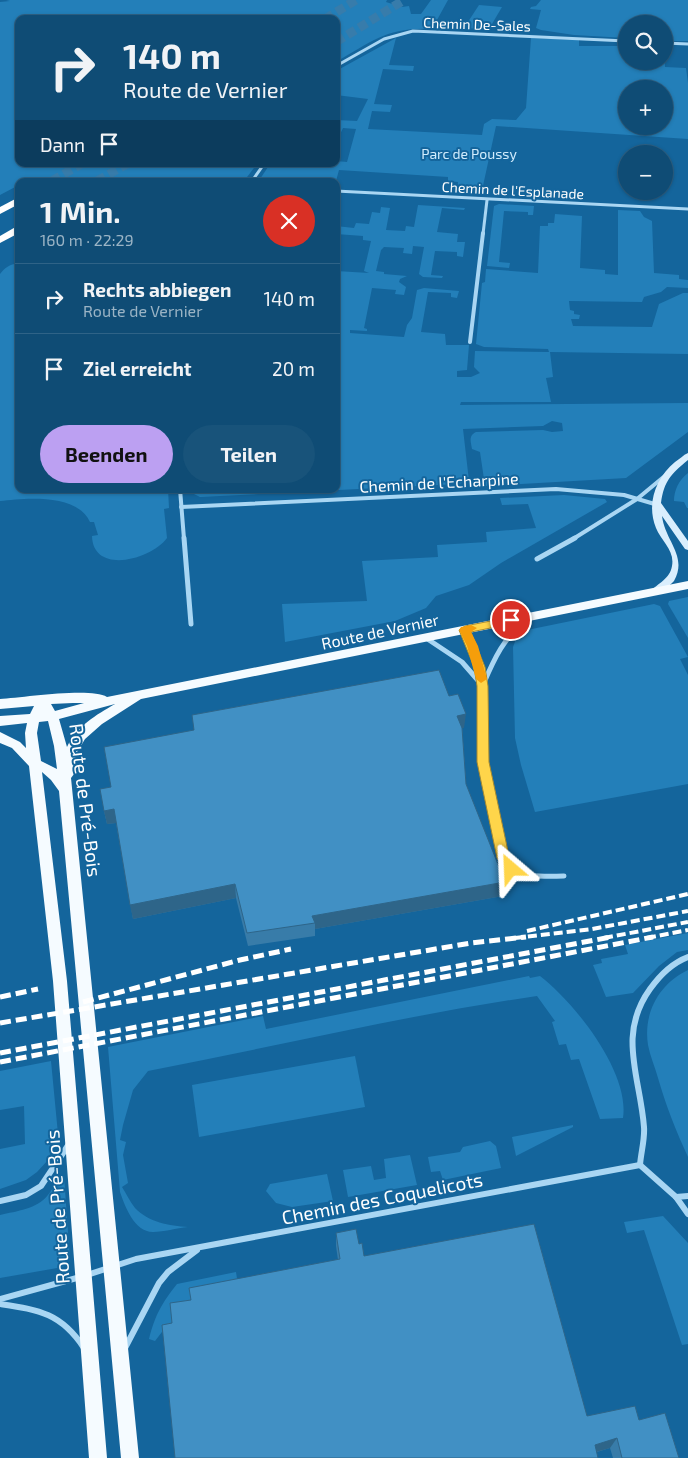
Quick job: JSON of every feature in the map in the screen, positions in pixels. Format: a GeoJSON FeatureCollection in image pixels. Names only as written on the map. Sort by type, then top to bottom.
{"type":"FeatureCollection","features":[{"type":"Feature","properties":{"kind":"highway"},"geometry":{"type":"LineString","coordinates":[[0,211],[15,202]]}},
{"type":"Feature","properties":{"kind":"highway"},"geometry":{"type":"LineString","coordinates":[[0,240],[15,231]]}},
{"type":"Feature","properties":{"kind":"main road","name":"Route de Vernier"},"geometry":{"type":"LineString","coordinates":[[0,721],[54,716],[112,700],[688,585]]}},
{"type":"Feature","properties":{"kind":"main road"},"geometry":{"type":"LineString","coordinates":[[66,796],[70,754],[78,740],[99,720],[142,694]]}},
{"type":"Feature","properties":{"kind":"main road","name":"Route de Vernier"},"geometry":{"type":"LineString","coordinates":[[0,704],[74,698],[112,700]]}},
{"type":"Feature","properties":{"kind":"main road","name":"Route de Pré-Bois"},"geometry":{"type":"LineString","coordinates":[[98,1458],[60,981],[31,733],[34,718],[42,701],[54,716],[66,796],[130,1458]]}},
{"type":"Feature","properties":{"kind":"main road"},"geometry":{"type":"LineString","coordinates":[[0,736],[16,745],[34,764],[50,770],[56,776],[66,796]]}},
{"type":"Feature","properties":{"kind":"street","name":"Chemin De-Sales"},"geometry":{"type":"LineString","coordinates":[[340,64],[384,38],[413,31],[618,41]]}},
{"type":"Feature","properties":{"kind":"street"},"geometry":{"type":"LineString","coordinates":[[673,44],[688,44]]}},
{"type":"Feature","properties":{"kind":"street"},"geometry":{"type":"LineString","coordinates":[[254,178],[262,167]]}},
{"type":"Feature","properties":{"kind":"street","name":"Chemin de l'Esplanade"},"geometry":{"type":"LineString","coordinates":[[340,191],[688,209]]}},
{"type":"Feature","properties":{"kind":"street"},"geometry":{"type":"LineString","coordinates":[[470,342],[487,200]]}},
{"type":"Feature","properties":{"kind":"street"},"geometry":{"type":"LineString","coordinates":[[537,559],[577,537],[637,499],[688,456]]}},
{"type":"Feature","properties":{"kind":"street"},"geometry":{"type":"LineString","coordinates":[[655,592],[670,579],[677,566],[674,549],[658,522],[658,504],[662,485],[667,474]]}},
{"type":"Feature","properties":{"kind":"street","name":"Chemin de l'Echarpine"},"geometry":{"type":"LineString","coordinates":[[181,507],[556,489],[588,491],[658,504]]}},
{"type":"Feature","properties":{"kind":"street"},"geometry":{"type":"LineString","coordinates":[[180,493],[190,624]]}},
{"type":"Feature","properties":{"kind":"street"},"geometry":{"type":"LineString","coordinates":[[658,504],[688,547]]}},
{"type":"Feature","properties":{"kind":"street"},"geometry":{"type":"LineString","coordinates":[[482,686],[499,646],[509,633],[532,616]]}},
{"type":"Feature","properties":{"kind":"street"},"geometry":{"type":"LineString","coordinates":[[465,630],[480,667],[483,762],[503,858],[511,869],[520,873],[540,878],[564,876]]}},
{"type":"Feature","properties":{"kind":"street"},"geometry":{"type":"LineString","coordinates":[[426,638],[462,662],[482,686]]}},
{"type":"Feature","properties":{"kind":"street"},"geometry":{"type":"LineString","coordinates":[[688,957],[662,973],[652,984],[639,1003],[630,1034],[644,1129],[640,1165],[676,1197],[688,1214]]}},
{"type":"Feature","properties":{"kind":"street"},"geometry":{"type":"LineString","coordinates":[[0,1201],[26,1195],[40,1186],[73,1138]]}},
{"type":"Feature","properties":{"kind":"street","name":"Chemin des Coquelicots"},"geometry":{"type":"LineString","coordinates":[[0,1299],[84,1276],[136,1259],[640,1165]]}},
{"type":"Feature","properties":{"kind":"street"},"geometry":{"type":"LineString","coordinates":[[676,1197],[688,1196]]}},
{"type":"Feature","properties":{"kind":"street"},"geometry":{"type":"LineString","coordinates":[[120,1360],[138,1321],[159,1283],[168,1272],[197,1249]]}},
{"type":"Feature","properties":{"kind":"street"},"geometry":{"type":"LineString","coordinates":[[0,1304],[37,1310],[59,1319],[67,1326],[90,1356]]}},
{"type":"Feature","properties":{"kind":"green space"},"geometry":{"type":"Polygon","coordinates":[[[6,0],[387,0],[386,2],[402,7],[409,6],[411,14],[421,14],[431,0],[448,0],[432,29],[403,30],[392,33],[371,42],[340,60],[340,15],[15,15],[15,167],[255,167],[246,178],[15,178],[15,187],[0,195],[0,2],[10,1],[6,0]]]}},
{"type":"Feature","properties":{"kind":"green space"},"geometry":{"type":"Polygon","coordinates":[[[541,0],[688,0],[688,41],[673,41],[673,15],[618,15],[618,38],[574,35],[541,30],[536,28],[541,10],[530,9],[541,0]]]}},
{"type":"Feature","properties":{"kind":"green space"},"geometry":{"type":"Polygon","coordinates":[[[479,5],[502,7],[489,29],[464,28],[479,5]]]}},
{"type":"Feature","properties":{"kind":"green space","name":"Parc de Poussy"},"geometry":{"type":"Polygon","coordinates":[[[396,38],[389,65],[414,66],[413,71],[383,69],[374,104],[392,105],[390,112],[372,111],[368,129],[482,135],[484,124],[492,119],[516,120],[526,108],[531,38],[579,40],[579,46],[618,46],[618,70],[673,70],[673,67],[686,68],[688,83],[688,139],[629,135],[673,135],[673,80],[618,80],[618,134],[496,126],[481,195],[457,193],[458,182],[448,181],[448,177],[339,170],[337,178],[261,178],[268,167],[340,167],[340,161],[347,162],[356,129],[343,128],[340,134],[340,120],[357,121],[368,99],[340,96],[340,69],[396,38]]]}},
{"type":"Feature","properties":{"kind":"green space"},"geometry":{"type":"Polygon","coordinates":[[[499,204],[534,206],[533,215],[528,215],[528,212],[504,211],[499,262],[510,263],[509,268],[487,266],[494,206],[499,204]]]}},
{"type":"Feature","properties":{"kind":"green space"},"geometry":{"type":"Polygon","coordinates":[[[418,205],[465,208],[464,210],[442,208],[437,232],[458,234],[457,242],[465,242],[463,257],[457,256],[457,252],[435,251],[431,275],[443,276],[442,278],[423,277],[419,274],[424,247],[413,246],[412,254],[403,253],[404,248],[384,247],[381,250],[376,271],[384,272],[384,274],[407,276],[400,279],[399,282],[406,287],[404,295],[395,294],[396,290],[372,288],[364,328],[367,331],[350,330],[350,333],[404,337],[407,325],[412,318],[417,290],[424,288],[459,291],[457,298],[451,297],[451,293],[428,292],[421,332],[445,334],[446,345],[469,345],[467,370],[457,371],[457,377],[471,377],[480,373],[474,367],[475,351],[549,352],[548,349],[484,347],[476,344],[482,283],[485,282],[486,269],[538,273],[540,226],[548,226],[548,223],[554,223],[555,214],[582,216],[580,268],[605,270],[605,274],[618,275],[618,210],[640,211],[644,217],[652,221],[654,273],[679,275],[679,279],[688,280],[688,288],[667,287],[661,292],[644,297],[642,302],[569,301],[570,310],[574,311],[574,314],[580,315],[579,319],[571,319],[573,326],[652,327],[659,304],[683,293],[688,293],[688,354],[550,352],[553,377],[546,378],[551,402],[461,402],[460,405],[688,403],[688,432],[626,478],[485,486],[480,452],[472,449],[471,439],[473,434],[476,432],[563,431],[562,423],[552,421],[543,426],[463,429],[469,481],[458,484],[340,490],[340,271],[369,273],[364,271],[371,241],[363,240],[363,236],[340,234],[340,226],[354,228],[356,223],[369,224],[372,212],[380,213],[381,207],[390,208],[386,230],[405,231],[406,226],[414,227],[418,205]]]}},
{"type":"Feature","properties":{"kind":"green space"},"geometry":{"type":"Polygon","coordinates":[[[15,264],[15,493],[168,493],[169,508],[164,509],[167,538],[149,552],[124,560],[112,560],[102,556],[95,548],[92,536],[98,535],[94,522],[90,522],[74,506],[50,499],[0,501],[0,274],[15,264]]]}},
{"type":"Feature","properties":{"kind":"green space"},"geometry":{"type":"Polygon","coordinates":[[[688,473],[687,508],[684,502],[674,501],[678,486],[688,473]]]}},
{"type":"Feature","properties":{"kind":"green space"},"geometry":{"type":"Polygon","coordinates":[[[192,493],[279,493],[200,497],[192,493]]]}},
{"type":"Feature","properties":{"kind":"green space"},"geometry":{"type":"Polygon","coordinates":[[[564,495],[605,499],[607,502],[501,563],[469,585],[436,596],[426,608],[395,621],[285,642],[282,604],[367,601],[362,561],[438,557],[437,545],[487,542],[486,532],[536,528],[528,504],[502,505],[500,498],[564,495]]]}},
{"type":"Feature","properties":{"kind":"green space"},"geometry":{"type":"Polygon","coordinates":[[[688,597],[688,638],[668,604],[669,601],[688,597]]]}},
{"type":"Feature","properties":{"kind":"green space"},"geometry":{"type":"Polygon","coordinates":[[[654,604],[660,606],[688,657],[680,659],[688,675],[688,784],[535,812],[515,738],[513,647],[517,636],[527,630],[654,604]]]}},
{"type":"Feature","properties":{"kind":"green space"},"geometry":{"type":"Polygon","coordinates":[[[688,933],[688,950],[677,952],[659,966],[633,993],[606,997],[593,965],[602,963],[601,959],[628,954],[625,945],[688,933]]]}},
{"type":"Feature","properties":{"kind":"green space"},"geometry":{"type":"Polygon","coordinates":[[[688,970],[688,1157],[664,1098],[649,1049],[647,1033],[651,1011],[661,991],[688,970]]]}},
{"type":"Feature","properties":{"kind":"green space"},"geometry":{"type":"Polygon","coordinates":[[[529,976],[530,978],[540,976],[554,988],[583,1020],[597,1040],[618,1080],[623,1100],[623,1118],[600,1119],[579,1059],[571,1060],[566,1044],[559,1045],[552,1022],[555,1021],[537,996],[439,1012],[342,1031],[148,1071],[133,1090],[123,1125],[120,1140],[126,1142],[123,1155],[128,1183],[122,1187],[135,1208],[146,1217],[174,1226],[188,1227],[157,1232],[146,1231],[131,1217],[120,1192],[108,1047],[263,1016],[266,1029],[529,976]]]}},
{"type":"Feature","properties":{"kind":"green space"},"geometry":{"type":"Polygon","coordinates":[[[355,1056],[365,1107],[199,1137],[192,1085],[355,1056]]]}},
{"type":"Feature","properties":{"kind":"green space"},"geometry":{"type":"Polygon","coordinates":[[[51,1061],[58,1134],[48,1160],[26,1180],[0,1189],[0,1149],[25,1144],[24,1106],[0,1110],[0,1071],[51,1061]]]}},
{"type":"Feature","properties":{"kind":"green space"},"geometry":{"type":"Polygon","coordinates":[[[573,1125],[573,1127],[516,1156],[512,1137],[573,1125]]]}},
{"type":"Feature","properties":{"kind":"green space"},"geometry":{"type":"Polygon","coordinates":[[[490,1141],[496,1146],[501,1168],[443,1180],[440,1171],[431,1172],[428,1157],[460,1152],[463,1147],[490,1141]]]}},
{"type":"Feature","properties":{"kind":"green space"},"geometry":{"type":"Polygon","coordinates":[[[410,1155],[417,1185],[348,1197],[343,1170],[371,1166],[374,1180],[386,1178],[384,1159],[410,1155]]]}},
{"type":"Feature","properties":{"kind":"green space"},"geometry":{"type":"Polygon","coordinates":[[[327,1174],[333,1201],[292,1207],[276,1203],[266,1191],[270,1184],[327,1174]]]}},
{"type":"Feature","properties":{"kind":"green space"},"geometry":{"type":"Polygon","coordinates":[[[64,1176],[70,1260],[63,1267],[0,1278],[0,1215],[26,1209],[43,1200],[59,1179],[64,1176]]]}},
{"type":"Feature","properties":{"kind":"green space"},"geometry":{"type":"Polygon","coordinates":[[[663,1216],[688,1243],[688,1344],[682,1345],[644,1230],[627,1233],[624,1222],[663,1216]]]}},
{"type":"Feature","properties":{"kind":"green space"},"geometry":{"type":"Polygon","coordinates":[[[236,1272],[239,1292],[175,1325],[165,1328],[155,1341],[149,1339],[160,1310],[177,1284],[236,1272]]]}},
{"type":"Feature","properties":{"kind":"building"},"geometry":{"type":"Polygon","coordinates":[[[439,670],[449,696],[458,694],[466,714],[457,716],[462,728],[466,784],[505,882],[312,916],[315,923],[247,933],[235,884],[130,905],[114,809],[104,811],[100,789],[111,787],[104,747],[194,730],[192,715],[439,670]]]}},
{"type":"Feature","properties":{"kind":"building"},"geometry":{"type":"Polygon","coordinates":[[[534,1224],[587,1416],[635,1406],[639,1420],[665,1413],[679,1458],[622,1458],[617,1438],[595,1445],[598,1458],[175,1458],[162,1325],[172,1323],[170,1303],[191,1300],[189,1288],[340,1259],[336,1233],[356,1229],[359,1244],[362,1243],[364,1256],[534,1224]]]}},
{"type":"Feature","properties":{"kind":"tunnel"},"geometry":{"type":"LineString","coordinates":[[332,15],[356,0]]}},
{"type":"Feature","properties":{"kind":"tunnel"},"geometry":{"type":"LineString","coordinates":[[340,40],[404,0]]}},
{"type":"Feature","properties":{"kind":"tunnel"},"geometry":{"type":"LineString","coordinates":[[57,178],[76,167]]}},
{"type":"Feature","properties":{"kind":"tunnel"},"geometry":{"type":"LineString","coordinates":[[102,178],[122,167]]}},
{"type":"Feature","properties":{"kind":"railway"},"geometry":{"type":"LineString","coordinates":[[527,931],[688,894]]}},
{"type":"Feature","properties":{"kind":"railway"},"geometry":{"type":"LineString","coordinates":[[515,938],[592,929],[688,911]]}},
{"type":"Feature","properties":{"kind":"railway"},"geometry":{"type":"LineString","coordinates":[[604,938],[688,922]]}},
{"type":"Feature","properties":{"kind":"railway"},"geometry":{"type":"LineString","coordinates":[[647,938],[688,930]]}},
{"type":"Feature","properties":{"kind":"railway"},"geometry":{"type":"LineString","coordinates":[[0,1023],[471,943],[526,937]]}},
{"type":"Feature","properties":{"kind":"railway"},"geometry":{"type":"LineString","coordinates":[[0,1053],[611,937]]}},
{"type":"Feature","properties":{"kind":"railway"},"geometry":{"type":"LineString","coordinates":[[0,1062],[653,937]]}},
{"type":"Feature","properties":{"kind":"railway"},"geometry":{"type":"LineString","coordinates":[[83,1002],[240,960],[291,949]]}},
{"type":"Feature","properties":{"kind":"railway"},"geometry":{"type":"LineString","coordinates":[[0,997],[38,989]]}},
{"type":"Feature","properties":{"kind":"slow traffic"},"geometry":{"type":"LineString","coordinates":[[471,628],[465,630],[480,667],[481,679]]}},
{"type":"Feature","properties":{"kind":"route"},"geometry":{"type":"LineString","coordinates":[[511,620],[465,630],[480,667],[483,762],[503,858],[511,869]]}}]}
